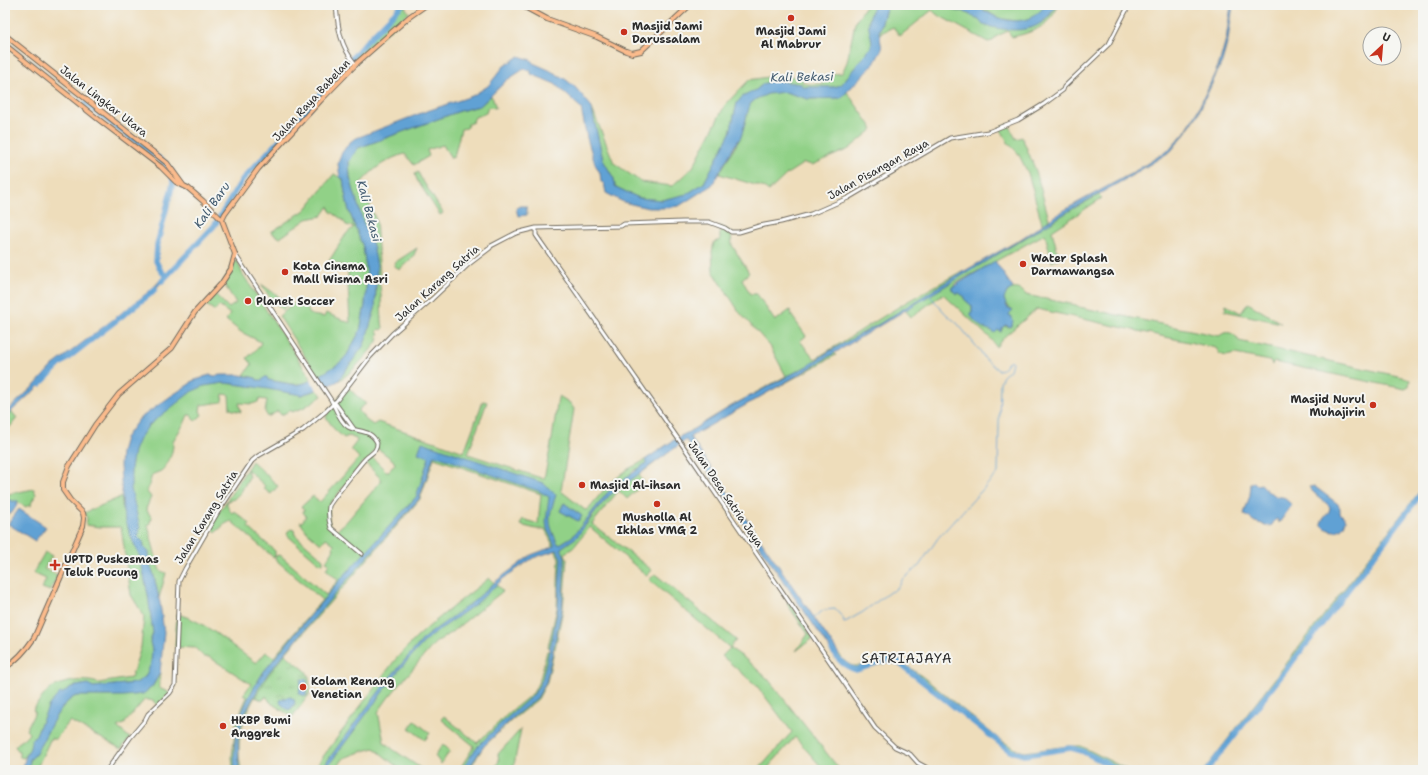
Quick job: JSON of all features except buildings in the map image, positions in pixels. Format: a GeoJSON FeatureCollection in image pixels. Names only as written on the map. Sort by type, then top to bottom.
{"type":"FeatureCollection","features":[{"type":"Feature","properties":{"kind":"main road","name":"Jalan Raya Babelan"},"geometry":{"type":"LineString","coordinates":[[222,220],[258,169],[355,63],[409,17],[426,5]]}},
{"type":"Feature","properties":{"kind":"main road"},"geometry":{"type":"LineString","coordinates":[[521,5],[547,19],[597,37],[632,53],[641,51],[690,5]]}},
{"type":"Feature","properties":{"kind":"main road","name":"Jalan Lingkar Utara"},"geometry":{"type":"LineString","coordinates":[[5,35],[49,75],[169,174],[175,181],[203,201],[222,220],[235,254]]}},
{"type":"Feature","properties":{"kind":"main road","name":"Jalan Lingkar Utara"},"geometry":{"type":"LineString","coordinates":[[7,46],[49,75],[167,163],[186,188]]}},
{"type":"Feature","properties":{"kind":"main road"},"geometry":{"type":"LineString","coordinates":[[5,668],[27,649],[34,638],[83,526],[83,513],[70,500],[64,490],[63,482],[69,466],[95,425],[119,394],[172,348],[195,312],[221,284],[231,268],[235,254]]}},
{"type":"Feature","properties":{"kind":"street"},"geometry":{"type":"LineString","coordinates":[[336,5],[341,39],[350,58],[355,63]]}},
{"type":"Feature","properties":{"kind":"street","name":"Jalan Pisangan Raya"},"geometry":{"type":"LineString","coordinates":[[536,228],[621,226],[624,224],[694,222],[714,223],[731,232],[740,232],[811,214],[848,198],[950,138],[988,132],[1005,126],[1027,115],[1055,96],[1104,50],[1112,40],[1128,5]]}},
{"type":"Feature","properties":{"kind":"street","name":"Jalan Karang Satria"},"geometry":{"type":"LineString","coordinates":[[107,770],[126,742],[145,720],[148,714],[170,693],[175,685],[179,581],[218,512],[249,465],[258,456],[303,430],[335,404],[367,361],[385,341],[472,261],[491,246],[516,233],[536,228]]}},
{"type":"Feature","properties":{"kind":"street","name":"Jalan Desa Satria Jaya"},"geometry":{"type":"LineString","coordinates":[[536,228],[536,235],[538,238],[681,443],[875,728],[895,747],[910,754],[913,759],[931,770]]}},
{"type":"Feature","properties":{"kind":"street"},"geometry":{"type":"LineString","coordinates":[[235,254],[323,389],[354,429]]}},
{"type":"Feature","properties":{"kind":"street"},"geometry":{"type":"LineString","coordinates":[[335,404],[347,426],[369,433],[374,436],[377,443],[375,451],[366,458],[329,505],[329,521],[331,528],[362,554]]}},
{"type":"Feature","properties":{"kind":"street"},"geometry":{"type":"LineString","coordinates":[[347,426],[350,423]]}},
{"type":"Feature","properties":{"kind":"green space"},"geometry":{"type":"Polygon","coordinates":[[[404,5],[409,13],[356,59],[354,58],[404,5]]]}},
{"type":"Feature","properties":{"kind":"green space"},"geometry":{"type":"Polygon","coordinates":[[[866,5],[875,5],[869,22],[872,44],[841,85],[834,87],[802,87],[800,84],[779,81],[763,84],[737,103],[730,133],[704,183],[687,194],[662,200],[639,198],[615,186],[614,179],[603,160],[591,106],[614,163],[641,182],[672,186],[693,167],[725,105],[749,80],[774,76],[805,77],[802,82],[808,84],[823,84],[823,78],[832,78],[833,74],[842,73],[847,62],[855,23],[866,5]]]}},
{"type":"Feature","properties":{"kind":"green space"},"geometry":{"type":"Polygon","coordinates":[[[887,5],[947,6],[956,11],[963,11],[987,26],[1018,29],[1031,28],[1045,21],[1052,13],[1056,5],[1059,5],[1054,14],[1046,23],[1037,29],[1012,37],[1008,31],[997,36],[993,41],[988,42],[936,14],[932,10],[900,36],[893,27],[879,34],[887,5]]]}},
{"type":"Feature","properties":{"kind":"green space"},"geometry":{"type":"Polygon","coordinates":[[[971,5],[1046,5],[1038,14],[1030,19],[1016,21],[998,18],[985,10],[971,5]]]}},
{"type":"Feature","properties":{"kind":"green space"},"geometry":{"type":"Polygon","coordinates":[[[774,92],[785,92],[808,99],[841,98],[847,92],[873,129],[849,149],[812,165],[804,163],[787,174],[769,191],[765,188],[719,174],[741,137],[750,104],[762,96],[774,92]]]}},
{"type":"Feature","properties":{"kind":"green space"},"geometry":{"type":"Polygon","coordinates":[[[491,96],[496,108],[488,107],[486,113],[475,117],[472,123],[468,124],[467,128],[461,129],[454,157],[451,158],[443,145],[427,150],[429,156],[414,165],[405,154],[392,158],[380,165],[361,183],[370,201],[370,207],[376,220],[383,328],[382,330],[379,329],[377,332],[379,334],[377,335],[379,339],[366,356],[355,368],[338,381],[364,345],[375,309],[377,266],[373,245],[363,222],[350,178],[349,162],[351,157],[358,148],[460,111],[480,106],[491,96]]]}},
{"type":"Feature","properties":{"kind":"green space"},"geometry":{"type":"Polygon","coordinates":[[[1008,124],[1016,139],[1022,137],[1036,171],[1050,223],[1099,195],[1102,198],[1052,231],[1059,258],[1052,262],[1045,234],[956,283],[951,288],[957,294],[959,293],[965,297],[964,299],[972,306],[971,316],[994,332],[998,330],[1001,332],[1003,326],[1010,327],[1012,325],[1009,314],[1013,310],[1005,304],[1004,297],[1009,290],[1016,289],[1023,291],[1026,295],[1219,336],[1225,333],[1230,333],[1233,334],[1239,341],[1407,378],[1410,380],[1409,387],[1405,389],[1274,362],[1272,365],[1270,361],[1235,354],[1226,356],[1220,354],[1216,348],[1037,309],[1005,336],[996,347],[991,339],[943,294],[911,317],[905,310],[1043,227],[1028,173],[1018,153],[1009,144],[1000,128],[1008,124]]]}},
{"type":"Feature","properties":{"kind":"green space"},"geometry":{"type":"Polygon","coordinates":[[[418,172],[443,213],[440,215],[417,180],[415,174],[418,172]]]}},
{"type":"Feature","properties":{"kind":"green space"},"geometry":{"type":"Polygon","coordinates":[[[334,174],[343,179],[349,211],[363,247],[367,276],[365,305],[360,331],[347,355],[341,362],[318,377],[279,316],[298,300],[306,304],[309,313],[312,315],[324,317],[326,313],[350,323],[348,267],[329,261],[346,234],[354,227],[346,225],[343,220],[330,211],[329,206],[322,216],[307,219],[280,238],[271,232],[305,210],[334,174]]]}},
{"type":"Feature","properties":{"kind":"green space"},"geometry":{"type":"Polygon","coordinates":[[[720,226],[731,232],[732,245],[749,273],[742,279],[750,294],[757,294],[775,321],[790,310],[792,316],[806,336],[800,341],[815,359],[908,301],[962,271],[963,272],[879,324],[775,383],[810,367],[834,353],[836,355],[689,437],[639,475],[644,483],[627,499],[619,491],[592,524],[652,570],[647,576],[590,527],[573,548],[565,553],[567,559],[563,609],[555,649],[548,647],[557,608],[559,558],[545,529],[536,529],[520,525],[523,519],[538,524],[541,494],[434,458],[420,499],[285,654],[290,715],[271,703],[266,696],[263,700],[255,697],[246,715],[241,732],[239,750],[241,770],[233,770],[232,756],[236,723],[247,697],[243,695],[251,684],[209,657],[204,657],[195,648],[175,647],[177,614],[188,617],[208,628],[256,663],[266,652],[274,657],[322,600],[275,559],[276,556],[280,555],[326,595],[338,580],[326,569],[329,564],[326,561],[334,549],[334,544],[326,538],[321,544],[307,532],[300,522],[302,522],[306,516],[301,507],[313,496],[320,502],[359,458],[351,449],[357,441],[356,439],[349,436],[344,438],[334,429],[326,417],[329,410],[336,404],[339,407],[337,400],[347,387],[366,404],[360,408],[359,411],[366,420],[373,425],[378,422],[464,452],[483,401],[487,402],[468,454],[544,479],[559,396],[570,403],[574,409],[561,491],[585,510],[588,509],[608,485],[628,469],[640,463],[677,438],[786,376],[770,346],[740,313],[713,271],[712,252],[714,242],[720,240],[720,226]],[[377,448],[371,456],[386,471],[389,471],[395,464],[393,460],[377,448]],[[364,461],[329,505],[329,524],[335,532],[347,521],[382,480],[364,461]],[[648,466],[634,470],[608,492],[573,536],[560,544],[562,547],[576,537],[612,493],[648,466]],[[564,503],[560,511],[578,521],[582,516],[564,503]]]}},
{"type":"Feature","properties":{"kind":"green space"},"geometry":{"type":"Polygon","coordinates":[[[417,248],[413,257],[399,270],[395,266],[394,263],[417,248]]]}},
{"type":"Feature","properties":{"kind":"green space"},"geometry":{"type":"Polygon","coordinates":[[[235,261],[238,262],[242,273],[312,380],[300,384],[290,384],[265,379],[259,381],[256,378],[244,375],[252,364],[247,358],[259,347],[261,342],[241,332],[226,320],[230,314],[219,306],[215,311],[205,304],[215,294],[229,308],[236,303],[224,284],[222,284],[235,261]]]}},
{"type":"Feature","properties":{"kind":"green space"},"geometry":{"type":"Polygon","coordinates":[[[261,284],[288,303],[282,310],[271,299],[261,284]]]}},
{"type":"Feature","properties":{"kind":"green space"},"geometry":{"type":"Polygon","coordinates":[[[1248,303],[1281,323],[1225,311],[1226,305],[1241,313],[1248,303]]]}},
{"type":"Feature","properties":{"kind":"green space"},"geometry":{"type":"Polygon","coordinates":[[[224,383],[268,388],[301,395],[318,390],[322,396],[303,408],[292,412],[291,410],[281,415],[278,411],[268,417],[265,412],[267,400],[259,399],[258,402],[252,404],[239,403],[241,412],[230,409],[229,395],[223,394],[222,402],[201,405],[200,411],[202,415],[195,421],[191,415],[188,415],[173,441],[169,461],[161,471],[152,475],[147,492],[151,497],[146,509],[152,518],[148,526],[159,568],[161,571],[166,573],[159,598],[153,572],[149,564],[149,552],[144,548],[143,544],[138,538],[139,526],[131,488],[132,457],[142,433],[167,409],[196,389],[211,384],[224,383]]]}},
{"type":"Feature","properties":{"kind":"green space"},"geometry":{"type":"Polygon","coordinates":[[[12,412],[17,418],[10,427],[5,430],[5,417],[12,412]]]}},
{"type":"Feature","properties":{"kind":"green space"},"geometry":{"type":"Polygon","coordinates":[[[252,461],[278,486],[271,494],[263,488],[265,486],[247,469],[249,477],[241,492],[234,499],[227,501],[228,506],[232,513],[234,511],[250,524],[248,527],[275,551],[275,556],[273,557],[231,521],[216,532],[210,526],[252,461]]]}},
{"type":"Feature","properties":{"kind":"green space"},"geometry":{"type":"Polygon","coordinates":[[[1423,487],[1423,491],[1329,615],[1207,770],[1204,770],[1423,487]]]}},
{"type":"Feature","properties":{"kind":"green space"},"geometry":{"type":"Polygon","coordinates":[[[34,489],[36,495],[31,506],[29,505],[26,507],[8,499],[5,502],[5,491],[8,494],[34,489]]]}},
{"type":"Feature","properties":{"kind":"green space"},"geometry":{"type":"Polygon","coordinates":[[[121,497],[123,512],[131,537],[140,557],[148,595],[153,633],[150,642],[152,650],[151,664],[145,677],[136,683],[93,687],[88,684],[71,687],[49,705],[35,737],[32,739],[30,749],[24,758],[20,757],[18,750],[15,747],[28,735],[29,733],[26,730],[35,712],[33,710],[49,689],[74,681],[92,681],[98,683],[131,678],[141,647],[144,616],[131,595],[121,527],[86,525],[87,518],[84,513],[121,497]]]}},
{"type":"Feature","properties":{"kind":"green space"},"geometry":{"type":"Polygon","coordinates":[[[291,529],[294,530],[295,535],[323,559],[323,564],[319,563],[288,536],[287,532],[291,529]]]}},
{"type":"Feature","properties":{"kind":"green space"},"geometry":{"type":"Polygon","coordinates":[[[45,552],[52,556],[44,569],[58,575],[50,591],[42,588],[46,579],[33,573],[45,552]]]}},
{"type":"Feature","properties":{"kind":"green space"},"geometry":{"type":"Polygon","coordinates":[[[655,574],[736,640],[730,648],[649,580],[655,574]]]}},
{"type":"Feature","properties":{"kind":"green space"},"geometry":{"type":"Polygon","coordinates":[[[489,578],[503,591],[453,631],[435,643],[388,698],[378,712],[384,742],[393,750],[423,770],[401,770],[374,748],[344,758],[335,770],[313,770],[395,660],[406,648],[417,637],[489,578]]]}},
{"type":"Feature","properties":{"kind":"green space"},"geometry":{"type":"Polygon","coordinates":[[[789,601],[813,638],[796,651],[808,634],[787,604],[789,601]]]}},
{"type":"Feature","properties":{"kind":"green space"},"geometry":{"type":"Polygon","coordinates":[[[730,648],[743,657],[768,679],[840,770],[824,770],[795,737],[766,770],[758,770],[792,732],[757,686],[722,656],[730,648]]]}},
{"type":"Feature","properties":{"kind":"green space"},"geometry":{"type":"Polygon","coordinates":[[[547,651],[554,651],[547,682],[538,699],[512,720],[484,746],[469,770],[459,770],[474,746],[441,719],[444,716],[477,743],[511,711],[533,693],[540,679],[547,651]]]}},
{"type":"Feature","properties":{"kind":"green space"},"geometry":{"type":"Polygon","coordinates":[[[285,654],[306,671],[309,677],[309,695],[292,717],[271,703],[266,696],[263,700],[255,697],[267,677],[285,654]]]}},
{"type":"Feature","properties":{"kind":"green space"},"geometry":{"type":"Polygon","coordinates":[[[839,654],[843,660],[853,666],[861,666],[883,658],[899,660],[923,677],[999,739],[1017,750],[1025,752],[1068,746],[1081,746],[1128,770],[1119,770],[1082,751],[1071,748],[1025,755],[1010,751],[898,662],[887,661],[856,670],[840,661],[836,656],[839,654]]]}},
{"type":"Feature","properties":{"kind":"green space"},"geometry":{"type":"Polygon","coordinates":[[[160,673],[159,688],[170,693],[158,705],[153,701],[145,699],[124,724],[117,727],[130,738],[121,749],[70,721],[55,740],[51,738],[36,770],[29,770],[30,759],[36,754],[60,710],[70,700],[76,696],[123,696],[140,694],[152,686],[160,673]]]}},
{"type":"Feature","properties":{"kind":"green space"},"geometry":{"type":"Polygon","coordinates":[[[415,721],[430,733],[425,740],[409,728],[415,721]]]}},
{"type":"Feature","properties":{"kind":"green space"},"geometry":{"type":"Polygon","coordinates":[[[521,729],[513,770],[497,770],[496,766],[499,761],[498,754],[521,729]]]}},
{"type":"Feature","properties":{"kind":"green space"},"geometry":{"type":"Polygon","coordinates":[[[443,744],[450,751],[441,764],[435,756],[443,744]]]}},
{"type":"Feature","properties":{"kind":"water"},"geometry":{"type":"Polygon","coordinates":[[[875,5],[887,5],[879,32],[882,49],[874,64],[841,98],[808,99],[785,92],[768,94],[756,99],[750,104],[741,137],[712,185],[679,206],[648,208],[623,202],[606,193],[604,183],[601,182],[600,173],[595,164],[587,138],[581,108],[555,84],[531,74],[531,71],[524,69],[507,80],[480,106],[460,111],[358,148],[349,162],[350,178],[363,222],[373,245],[377,266],[375,309],[364,345],[338,381],[328,386],[301,395],[224,383],[204,386],[191,392],[149,425],[139,439],[134,451],[131,468],[131,489],[140,528],[138,538],[143,541],[144,548],[149,552],[149,564],[153,572],[160,603],[164,632],[160,673],[152,687],[143,694],[124,696],[76,696],[70,700],[60,710],[36,754],[30,759],[29,770],[23,770],[24,762],[30,749],[32,739],[35,737],[49,705],[60,693],[63,693],[71,687],[88,684],[93,687],[136,683],[145,677],[151,664],[152,650],[150,642],[153,633],[148,595],[140,557],[131,537],[123,512],[120,466],[121,452],[125,438],[139,419],[192,381],[210,375],[240,375],[256,378],[257,380],[262,380],[267,377],[268,380],[296,385],[305,383],[316,378],[341,362],[347,355],[360,331],[365,305],[367,276],[363,247],[349,211],[343,179],[340,177],[338,164],[341,154],[349,143],[354,139],[424,112],[472,96],[488,86],[504,66],[519,56],[531,60],[533,63],[565,79],[575,87],[591,106],[603,160],[614,179],[615,186],[639,198],[662,200],[687,194],[704,183],[730,133],[737,103],[742,97],[768,82],[779,81],[801,84],[803,87],[834,87],[841,85],[871,47],[872,40],[869,22],[875,5]]]}},
{"type":"Feature","properties":{"kind":"water"},"geometry":{"type":"Polygon","coordinates":[[[943,5],[971,5],[999,18],[1019,21],[1036,15],[1046,5],[1056,5],[1042,22],[1034,27],[1015,30],[983,25],[979,20],[963,11],[956,11],[943,5]]]}},
{"type":"Feature","properties":{"kind":"water"},"geometry":{"type":"Polygon","coordinates":[[[1231,5],[1233,5],[1228,40],[1222,62],[1197,116],[1171,151],[800,374],[690,437],[839,654],[835,656],[686,440],[610,495],[593,514],[577,537],[561,548],[565,557],[562,609],[546,682],[537,698],[516,715],[484,746],[467,770],[462,770],[476,748],[534,694],[542,680],[558,608],[561,558],[557,550],[533,558],[504,578],[477,603],[427,639],[399,670],[325,770],[321,770],[391,676],[425,637],[474,601],[495,582],[531,555],[555,546],[547,529],[546,522],[549,497],[539,491],[434,455],[419,499],[345,582],[268,673],[244,715],[238,740],[239,770],[235,770],[234,756],[237,730],[240,718],[250,695],[264,671],[339,581],[416,497],[429,457],[418,453],[422,442],[543,483],[556,495],[550,515],[550,525],[558,544],[560,544],[573,536],[608,492],[646,463],[645,460],[677,438],[735,404],[809,365],[828,352],[879,324],[954,277],[1019,240],[1066,209],[1132,173],[1170,149],[1184,133],[1196,114],[1219,64],[1226,39],[1231,5]]]}},
{"type":"Feature","properties":{"kind":"water"},"geometry":{"type":"Polygon","coordinates":[[[526,206],[527,215],[518,216],[516,208],[526,206]]]}},
{"type":"Feature","properties":{"kind":"water"},"geometry":{"type":"Polygon","coordinates":[[[995,261],[1013,288],[1007,292],[1004,299],[1007,307],[1013,310],[1009,314],[1013,321],[1010,327],[1005,325],[1001,332],[998,330],[995,333],[984,328],[972,318],[970,313],[972,312],[972,306],[964,299],[965,297],[959,293],[955,293],[951,288],[995,261]]]}},
{"type":"Feature","properties":{"kind":"water"},"geometry":{"type":"Polygon","coordinates":[[[165,275],[167,276],[154,291],[114,321],[49,374],[37,388],[5,417],[5,413],[36,384],[52,366],[136,302],[152,289],[165,275]]]}},
{"type":"Feature","properties":{"kind":"water"},"geometry":{"type":"Polygon","coordinates":[[[1254,482],[1257,485],[1261,484],[1267,491],[1277,497],[1283,497],[1292,505],[1279,523],[1276,519],[1271,526],[1269,526],[1255,522],[1244,514],[1250,495],[1251,483],[1254,482]]]}},
{"type":"Feature","properties":{"kind":"water"},"geometry":{"type":"Polygon","coordinates":[[[1314,486],[1338,504],[1340,513],[1346,519],[1345,524],[1339,530],[1328,530],[1321,524],[1330,507],[1309,487],[1314,486]]]}},
{"type":"Feature","properties":{"kind":"water"},"geometry":{"type":"Polygon","coordinates":[[[8,499],[18,501],[12,513],[8,514],[5,509],[5,502],[8,499]]]}},
{"type":"Feature","properties":{"kind":"water"},"geometry":{"type":"Polygon","coordinates":[[[564,503],[582,516],[578,521],[560,511],[564,503]]]}},
{"type":"Feature","properties":{"kind":"water"},"geometry":{"type":"Polygon","coordinates":[[[19,509],[46,527],[35,541],[8,524],[19,509]]]}},
{"type":"Feature","properties":{"kind":"water","name":"Kolam Renang Venetian"},"geometry":{"type":"Polygon","coordinates":[[[301,679],[307,680],[306,696],[299,694],[301,679]]]}},
{"type":"Feature","properties":{"kind":"water"},"geometry":{"type":"Polygon","coordinates":[[[290,697],[294,699],[295,703],[292,708],[288,710],[280,703],[281,699],[290,697]]]}},
{"type":"Feature","properties":{"kind":"pier"},"geometry":{"type":"Polygon","coordinates":[[[316,375],[326,389],[318,392],[310,379],[316,375]]]}},
{"type":"Feature","properties":{"kind":"waterway","name":"Kali Baru"},"geometry":{"type":"LineString","coordinates":[[162,281],[214,226],[242,180],[299,119],[365,43],[402,5]]}},
{"type":"Feature","properties":{"kind":"waterway"},"geometry":{"type":"LineString","coordinates":[[10,46],[12,45],[86,104]]}},
{"type":"Feature","properties":{"kind":"waterway"},"geometry":{"type":"LineString","coordinates":[[86,104],[165,163],[172,172],[173,183],[157,245],[156,261],[161,271],[166,276]]}},
{"type":"Feature","properties":{"kind":"waterway","name":"Kali Baru"},"geometry":{"type":"LineString","coordinates":[[40,384],[60,364],[155,289]]}},
{"type":"Feature","properties":{"kind":"waterway"},"geometry":{"type":"LineString","coordinates":[[814,617],[824,610],[835,609],[843,618],[844,622],[863,612],[891,591],[892,592],[900,585],[902,580],[919,566],[938,538],[998,473],[1000,382],[1003,376],[1010,370],[1012,362],[1010,360],[1003,369],[998,370],[985,359],[958,324],[946,314],[929,295]]}},
{"type":"Feature","properties":{"kind":"waterway"},"geometry":{"type":"LineString","coordinates":[[1207,770],[1312,637],[1423,491]]}},
{"type":"Feature","properties":{"kind":"waterway"},"geometry":{"type":"LineString","coordinates":[[832,650],[842,663],[856,670],[887,661],[898,662],[1010,751],[1025,755],[1071,748],[1082,751],[1119,770]]}},
{"type":"Feature","properties":{"kind":"place","name":"Masjid Jami Al Mabrur"},"geometry":{"type":"Point","coordinates":[791,18]}},
{"type":"Feature","properties":{"kind":"place","name":"Masjid Jami Darussalam"},"geometry":{"type":"Point","coordinates":[624,32]}},
{"type":"Feature","properties":{"kind":"place","name":"Water Splash Darmawangsa"},"geometry":{"type":"Point","coordinates":[1023,264]}},
{"type":"Feature","properties":{"kind":"place","name":"Kota Cinema Mall Wisma Asri"},"geometry":{"type":"Point","coordinates":[285,272]}},
{"type":"Feature","properties":{"kind":"place","name":"Planet Soccer"},"geometry":{"type":"Point","coordinates":[248,301]}},
{"type":"Feature","properties":{"kind":"place","name":"Masjid Nurul Muhajirin"},"geometry":{"type":"Point","coordinates":[1373,405]}},
{"type":"Feature","properties":{"kind":"place","name":"Masjid Al-ihsan"},"geometry":{"type":"Point","coordinates":[582,485]}},
{"type":"Feature","properties":{"kind":"place","name":"Musholla Al Ikhlas VMG 2"},"geometry":{"type":"Point","coordinates":[657,504]}},
{"type":"Feature","properties":{"kind":"place","name":"UPTD Puskesmas Teluk Pucung"},"geometry":{"type":"Point","coordinates":[55,565]}},
{"type":"Feature","properties":{"kind":"place","name":"Kolam Renang Venetian"},"geometry":{"type":"Point","coordinates":[303,687]}},
{"type":"Feature","properties":{"kind":"place","name":"HKBP Bumi Anggrek"},"geometry":{"type":"Point","coordinates":[223,726]}},
{"type":"Feature","properties":{"kind":"district","name":"SATRIAJAYA"},"geometry":{"type":"Point","coordinates":[907,658]}},
{"type":"Feature","properties":{"kind":"water label","name":"Kali Bekasi"},"geometry":{"type":"Point","coordinates":[802,77]}},
{"type":"Feature","properties":{"kind":"water label","name":"Kali Bekasi"},"geometry":{"type":"Point","coordinates":[369,211]}}]}
